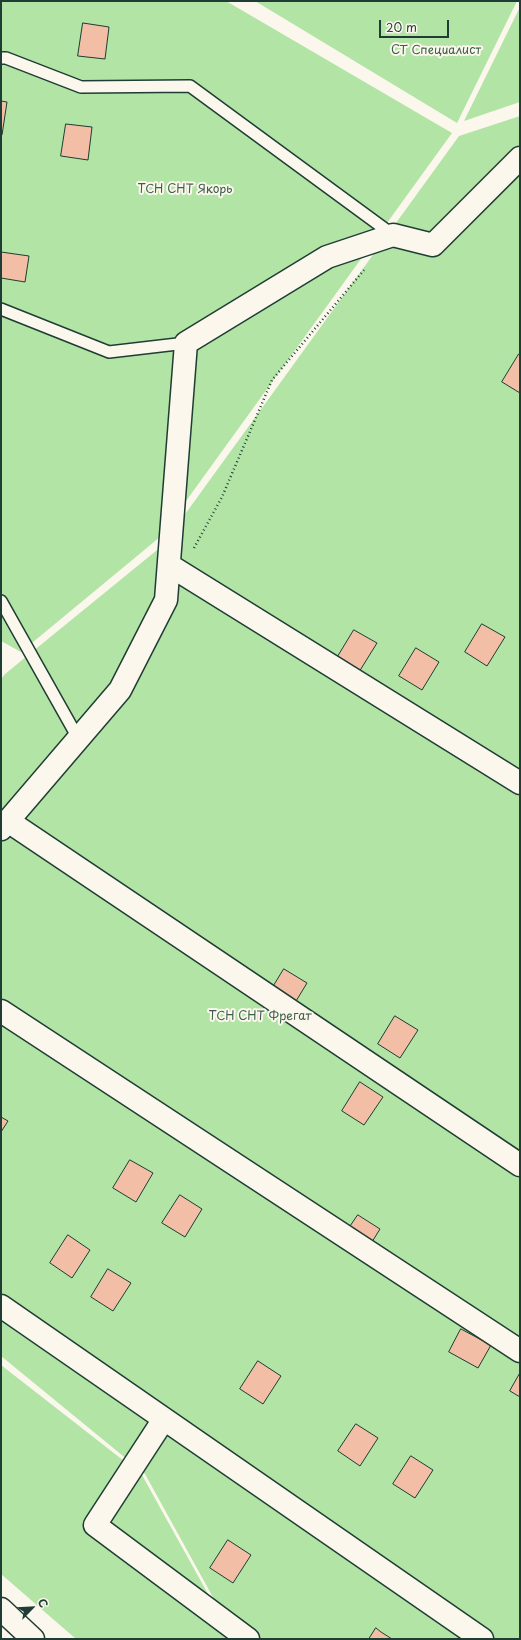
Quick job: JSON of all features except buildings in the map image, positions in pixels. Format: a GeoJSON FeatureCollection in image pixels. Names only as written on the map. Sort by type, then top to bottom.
{"type":"FeatureCollection","features":[{"type":"Feature","properties":{"kind":"street"},"geometry":{"type":"LineString","coordinates":[[520,158],[433,244],[393,235],[327,256],[186,343],[166,600],[120,690],[5,825],[520,1165]]}},
{"type":"Feature","properties":{"kind":"street"},"geometry":{"type":"LineString","coordinates":[[169,565],[520,783]]}},
{"type":"Feature","properties":{"kind":"street"},"geometry":{"type":"LineString","coordinates":[[1,1011],[520,1351]]}},
{"type":"Feature","properties":{"kind":"street"},"geometry":{"type":"LineString","coordinates":[[1,1306],[482,1639]]}},
{"type":"Feature","properties":{"kind":"street"},"geometry":{"type":"LineString","coordinates":[[164,1419],[95,1526],[248,1639]]}},
{"type":"Feature","properties":{"kind":"street"},"geometry":{"type":"LineString","coordinates":[[1,1609],[33,1639]]}},
{"type":"Feature","properties":{"kind":"lane"},"geometry":{"type":"LineString","coordinates":[[1,58],[6,58],[81,87],[190,86],[393,235]]}},
{"type":"Feature","properties":{"kind":"lane"},"geometry":{"type":"LineString","coordinates":[[1,309],[109,352],[186,343]]}},
{"type":"Feature","properties":{"kind":"lane"},"geometry":{"type":"LineString","coordinates":[[1,601],[78,738]]}},
{"type":"Feature","properties":{"kind":"path"},"geometry":{"type":"LineString","coordinates":[[192,552],[222,497],[272,380],[368,265]]}},
{"type":"Feature","properties":{"kind":"green space","name":"ТСН СНТ Якорь"},"geometry":{"type":"Polygon","coordinates":[[[1,1],[226,1],[452,133],[160,537],[21,652],[1,641],[1,1]]]}},
{"type":"Feature","properties":{"kind":"green space","name":"СТ Специалист"},"geometry":{"type":"Polygon","coordinates":[[[255,1],[517,1],[457,123],[255,1]]]}},
{"type":"Feature","properties":{"kind":"green space"},"geometry":{"type":"Polygon","coordinates":[[[520,7],[520,102],[464,121],[520,7]]]}},
{"type":"Feature","properties":{"kind":"green space","name":"ТСН СНТ Фрегат"},"geometry":{"type":"Polygon","coordinates":[[[520,116],[520,1639],[236,1639],[145,1474],[1,1356],[1,679],[5,674],[162,546],[459,136],[520,116]]]}},
{"type":"Feature","properties":{"kind":"green space"},"geometry":{"type":"Polygon","coordinates":[[[1,1365],[142,1475],[233,1639],[76,1639],[1,1574],[1,1365]]]}}]}
